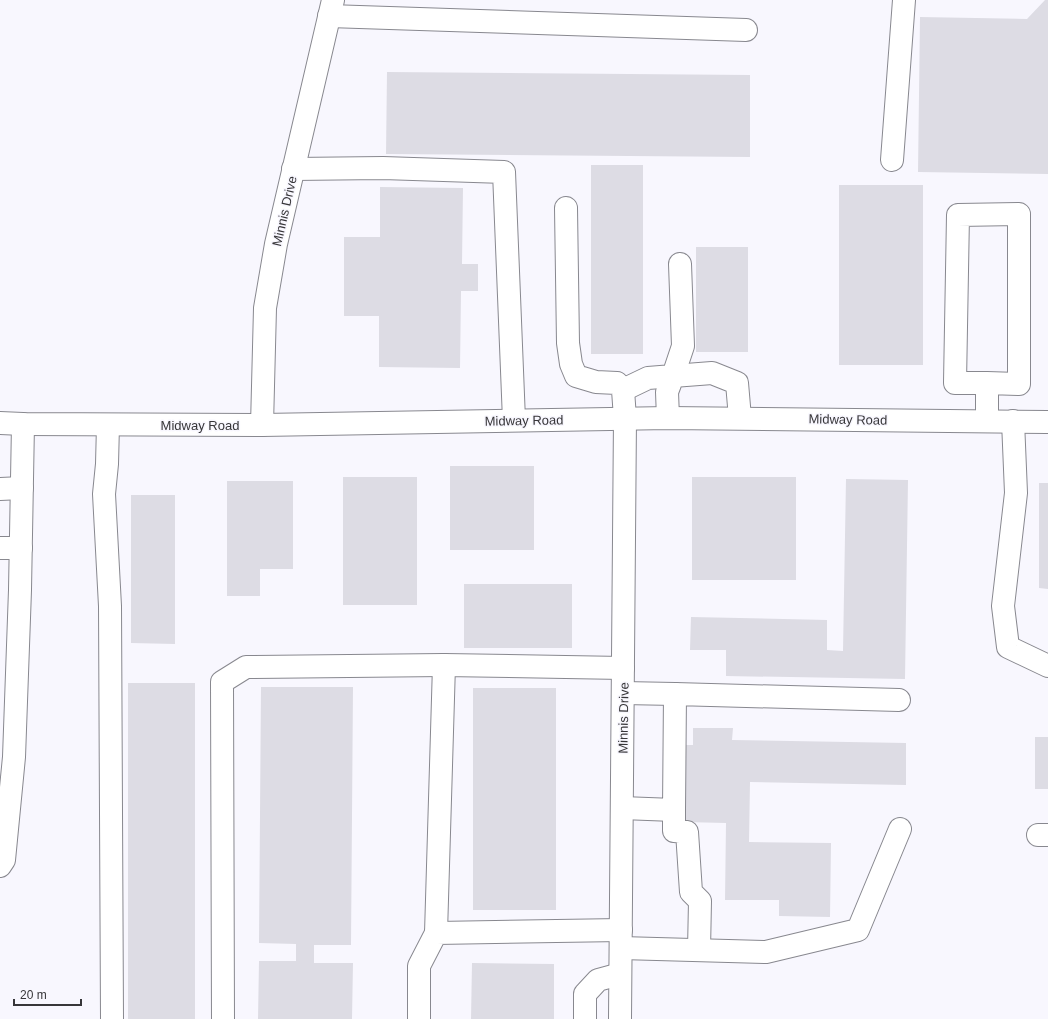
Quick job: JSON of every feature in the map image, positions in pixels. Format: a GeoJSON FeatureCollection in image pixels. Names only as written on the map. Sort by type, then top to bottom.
{"type":"FeatureCollection","features":[{"type":"Feature","properties":{"kind":"main road"},"geometry":{"type":"LineString","coordinates":[[892,160],[904,0]]}},
{"type":"Feature","properties":{"kind":"main road"},"geometry":{"type":"LineString","coordinates":[[331,8],[746,30]]}},
{"type":"Feature","properties":{"kind":"main road","name":"Minnis Drive"},"geometry":{"type":"LineString","coordinates":[[262,425],[265,308],[276,244],[331,8]]}},
{"type":"Feature","properties":{"kind":"main road"},"geometry":{"type":"LineString","coordinates":[[293,169],[383,168],[504,172],[514,420]]}},
{"type":"Feature","properties":{"kind":"main road"},"geometry":{"type":"LineString","coordinates":[[566,208],[568,343],[576,376],[596,382],[617,383],[623,390],[648,378],[712,373],[738,383],[740,418]]}},
{"type":"Feature","properties":{"kind":"main road"},"geometry":{"type":"LineString","coordinates":[[1019,214],[1019,384],[987,383],[956,383],[958,215],[1019,214]]}},
{"type":"Feature","properties":{"kind":"main road"},"geometry":{"type":"LineString","coordinates":[[668,418],[667,392],[683,346],[680,264]]}},
{"type":"Feature","properties":{"kind":"main road"},"geometry":{"type":"LineString","coordinates":[[986,421],[987,383]]}},
{"type":"Feature","properties":{"kind":"main road","name":"Minnis Drive"},"geometry":{"type":"LineString","coordinates":[[620,1019],[625,418],[623,390]]}},
{"type":"Feature","properties":{"kind":"main road","name":"Midway Road"},"geometry":{"type":"LineString","coordinates":[[0,423],[262,425],[625,418],[1048,422]]}},
{"type":"Feature","properties":{"kind":"main road"},"geometry":{"type":"LineString","coordinates":[[1013,421],[1016,493],[1003,606],[1008,647],[1048,666]]}},
{"type":"Feature","properties":{"kind":"main road"},"geometry":{"type":"LineString","coordinates":[[0,866],[4,860],[14,757],[10,548],[22,488],[23,424]]}},
{"type":"Feature","properties":{"kind":"main road"},"geometry":{"type":"LineString","coordinates":[[108,425],[107,464],[104,494],[110,606],[112,1019]]}},
{"type":"Feature","properties":{"kind":"main road"},"geometry":{"type":"LineString","coordinates":[[0,489],[22,488]]}},
{"type":"Feature","properties":{"kind":"main road"},"geometry":{"type":"LineString","coordinates":[[419,1019],[419,966],[436,933],[444,665]]}},
{"type":"Feature","properties":{"kind":"main road"},"geometry":{"type":"LineString","coordinates":[[223,1019],[222,682],[246,668],[444,665],[623,668]]}},
{"type":"Feature","properties":{"kind":"main road"},"geometry":{"type":"LineString","coordinates":[[623,693],[899,700]]}},
{"type":"Feature","properties":{"kind":"main road"},"geometry":{"type":"LineString","coordinates":[[676,694],[674,831],[687,832],[691,892],[700,902],[699,950]]}},
{"type":"Feature","properties":{"kind":"main road"},"geometry":{"type":"LineString","coordinates":[[622,808],[674,810]]}},
{"type":"Feature","properties":{"kind":"main road"},"geometry":{"type":"LineString","coordinates":[[436,933],[621,939],[699,950],[766,952],[858,930],[900,829]]}},
{"type":"Feature","properties":{"kind":"main road"},"geometry":{"type":"LineString","coordinates":[[585,1019],[585,994],[598,980],[620,974]]}},
{"type":"Feature","properties":{"kind":"building"},"geometry":{"type":"Polygon","coordinates":[[[1045,0],[1048,0],[1048,174],[918,172],[920,17],[1027,19],[1045,0]]]}},
{"type":"Feature","properties":{"kind":"building"},"geometry":{"type":"Polygon","coordinates":[[[387,72],[750,75],[750,157],[386,154],[387,72]]]}},
{"type":"Feature","properties":{"kind":"building"},"geometry":{"type":"Polygon","coordinates":[[[591,165],[643,165],[643,354],[591,354],[591,165]]]}},
{"type":"Feature","properties":{"kind":"building"},"geometry":{"type":"Polygon","coordinates":[[[839,185],[923,185],[923,365],[839,365],[839,185]]]}},
{"type":"Feature","properties":{"kind":"building"},"geometry":{"type":"Polygon","coordinates":[[[380,187],[463,188],[462,264],[478,264],[478,291],[461,291],[460,368],[379,367],[379,316],[344,316],[344,237],[380,237],[380,187]]]}},
{"type":"Feature","properties":{"kind":"building"},"geometry":{"type":"Polygon","coordinates":[[[696,247],[748,247],[748,352],[696,352],[696,247]]]}},
{"type":"Feature","properties":{"kind":"building"},"geometry":{"type":"Polygon","coordinates":[[[450,466],[534,466],[534,550],[450,550],[450,466]]]}},
{"type":"Feature","properties":{"kind":"building"},"geometry":{"type":"Polygon","coordinates":[[[343,477],[417,477],[417,605],[343,605],[343,477]]]}},
{"type":"Feature","properties":{"kind":"building"},"geometry":{"type":"Polygon","coordinates":[[[692,477],[796,477],[796,580],[692,580],[692,477]]]}},
{"type":"Feature","properties":{"kind":"building"},"geometry":{"type":"Polygon","coordinates":[[[846,479],[908,480],[905,679],[726,676],[726,650],[690,650],[691,617],[827,620],[827,650],[843,651],[846,479]]]}},
{"type":"Feature","properties":{"kind":"building"},"geometry":{"type":"Polygon","coordinates":[[[227,481],[293,481],[293,569],[260,569],[260,596],[227,596],[227,481]]]}},
{"type":"Feature","properties":{"kind":"building"},"geometry":{"type":"Polygon","coordinates":[[[1039,483],[1048,483],[1048,589],[1039,588],[1039,483]]]}},
{"type":"Feature","properties":{"kind":"building"},"geometry":{"type":"Polygon","coordinates":[[[131,495],[175,495],[175,644],[131,643],[131,495]]]}},
{"type":"Feature","properties":{"kind":"building"},"geometry":{"type":"Polygon","coordinates":[[[464,584],[572,584],[572,648],[464,648],[464,584]]]}},
{"type":"Feature","properties":{"kind":"building"},"geometry":{"type":"Polygon","coordinates":[[[128,683],[195,683],[195,1019],[128,1019],[128,683]]]}},
{"type":"Feature","properties":{"kind":"building"},"geometry":{"type":"Polygon","coordinates":[[[261,687],[353,687],[351,945],[314,945],[314,963],[353,963],[352,1019],[258,1019],[259,961],[296,961],[296,944],[259,943],[261,687]]]}},
{"type":"Feature","properties":{"kind":"building"},"geometry":{"type":"Polygon","coordinates":[[[473,688],[556,688],[556,910],[473,910],[473,688]]]}},
{"type":"Feature","properties":{"kind":"building"},"geometry":{"type":"Polygon","coordinates":[[[693,728],[733,728],[732,740],[906,743],[906,785],[750,782],[749,842],[831,843],[830,917],[779,916],[779,900],[725,900],[726,823],[684,822],[686,745],[693,745],[693,728]]]}},
{"type":"Feature","properties":{"kind":"building"},"geometry":{"type":"Polygon","coordinates":[[[1035,737],[1048,737],[1048,789],[1035,789],[1035,737]]]}},
{"type":"Feature","properties":{"kind":"building"},"geometry":{"type":"Polygon","coordinates":[[[472,963],[554,964],[554,1019],[471,1019],[472,963]]]}}]}
